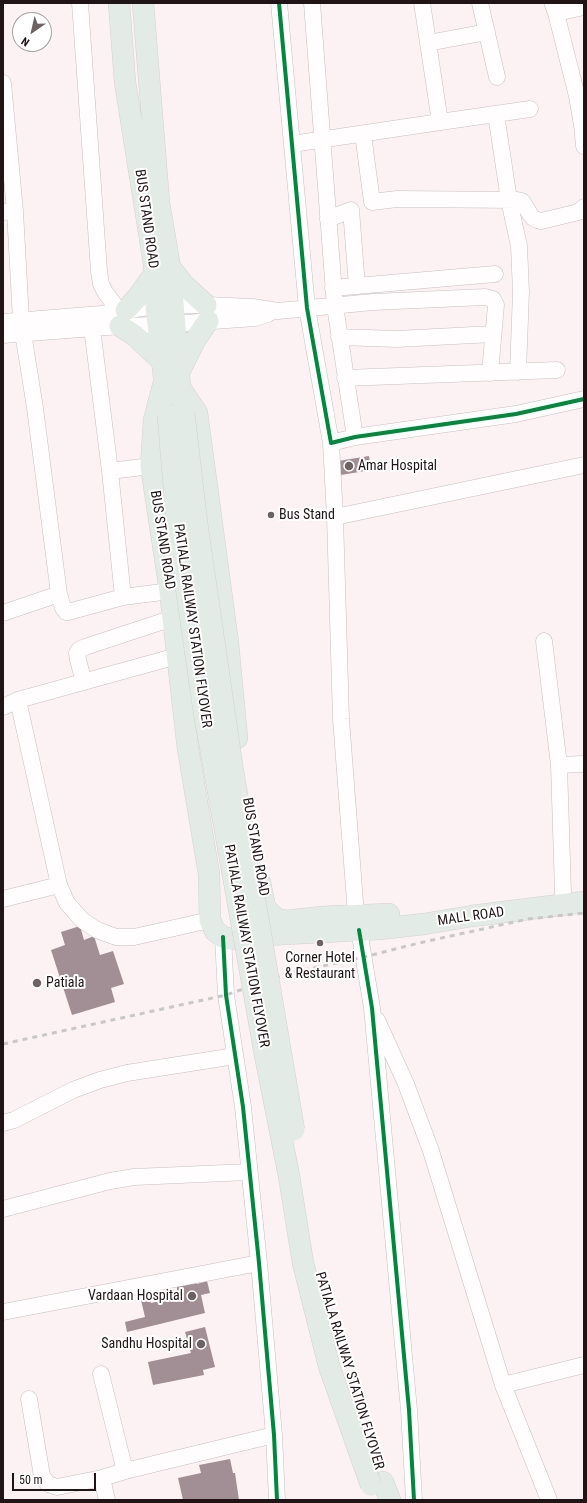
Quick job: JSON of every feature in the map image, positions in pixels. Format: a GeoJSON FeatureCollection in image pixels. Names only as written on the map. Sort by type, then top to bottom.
{"type":"FeatureCollection","features":[{"type":"Feature","properties":{"kind":"main road","name":"BUS STAND ROAD"},"geometry":{"type":"LineString","coordinates":[[119,3],[125,82],[162,270]]}},
{"type":"Feature","properties":{"kind":"main road","name":"BUS STAND ROAD"},"geometry":{"type":"LineString","coordinates":[[143,3],[171,375],[154,420],[151,466],[170,591],[188,749],[209,874],[210,920]]}},
{"type":"Feature","properties":{"kind":"main road"},"geometry":{"type":"LineString","coordinates":[[162,270],[184,285],[207,313],[195,340],[171,375],[134,335],[122,316],[162,270]]}},
{"type":"Feature","properties":{"kind":"main road","name":"BUS STAND ROAD"},"geometry":{"type":"LineString","coordinates":[[171,375],[197,413],[228,643],[237,740],[265,908],[277,919],[286,921],[322,916],[357,922]]}},
{"type":"Feature","properties":{"kind":"main road","name":"PATIALA RAILWAY STATION FLYOVER"},"geometry":{"type":"LineString","coordinates":[[171,375],[176,414],[178,524],[204,712],[265,1055],[289,1176],[303,1263],[329,1366],[380,1492]]}},
{"type":"Feature","properties":{"kind":"main road","name":"MALL ROAD"},"geometry":{"type":"LineString","coordinates":[[382,915],[584,890]]}},
{"type":"Feature","properties":{"kind":"main road","name":"MALL ROAD"},"geometry":{"type":"LineString","coordinates":[[357,922],[424,924],[472,916],[584,902]]}},
{"type":"Feature","properties":{"kind":"main road","name":"BUS STAND ROAD"},"geometry":{"type":"LineString","coordinates":[[223,938],[231,939],[357,922],[382,915]]}},
{"type":"Feature","properties":{"kind":"main road"},"geometry":{"type":"LineString","coordinates":[[210,920],[215,931],[223,938]]}},
{"type":"Feature","properties":{"kind":"street"},"geometry":{"type":"LineString","coordinates":[[80,3],[99,271],[103,288],[122,316]]}},
{"type":"Feature","properties":{"kind":"street"},"geometry":{"type":"LineString","coordinates":[[280,3],[307,308],[331,443],[335,518],[341,719],[357,922],[372,1008],[409,1410],[414,1500]]}},
{"type":"Feature","properties":{"kind":"street"},"geometry":{"type":"LineString","coordinates":[[312,3],[333,288],[339,337],[355,437]]}},
{"type":"Feature","properties":{"kind":"street"},"geometry":{"type":"LineString","coordinates":[[422,3],[440,122]]}},
{"type":"Feature","properties":{"kind":"street"},"geometry":{"type":"LineString","coordinates":[[480,3],[497,77]]}},
{"type":"Feature","properties":{"kind":"street"},"geometry":{"type":"LineString","coordinates":[[584,7],[554,8],[580,95],[584,146]]}},
{"type":"Feature","properties":{"kind":"street"},"geometry":{"type":"LineString","coordinates":[[428,43],[486,32]]}},
{"type":"Feature","properties":{"kind":"street"},"geometry":{"type":"LineString","coordinates":[[3,83],[9,211],[22,327],[35,408],[59,594],[63,608],[66,612],[123,598],[170,591]]}},
{"type":"Feature","properties":{"kind":"street"},"geometry":{"type":"LineString","coordinates":[[292,144],[321,141],[530,108]]}},
{"type":"Feature","properties":{"kind":"street"},"geometry":{"type":"LineString","coordinates":[[496,114],[509,200],[519,246],[518,372]]}},
{"type":"Feature","properties":{"kind":"street"},"geometry":{"type":"LineString","coordinates":[[363,134],[372,202],[397,199],[522,201],[530,214],[537,220],[541,221],[579,212],[584,207]]}},
{"type":"Feature","properties":{"kind":"street"},"geometry":{"type":"LineString","coordinates":[[328,219],[351,210],[357,286]]}},
{"type":"Feature","properties":{"kind":"street"},"geometry":{"type":"LineString","coordinates":[[333,288],[495,274]]}},
{"type":"Feature","properties":{"kind":"street"},"geometry":{"type":"LineString","coordinates":[[3,335],[22,327],[122,316],[207,313],[255,318],[278,311],[307,308],[373,302],[485,297],[493,299],[496,306],[490,373]]}},
{"type":"Feature","properties":{"kind":"street"},"geometry":{"type":"LineString","coordinates":[[3,322],[22,327],[92,328],[122,316]]}},
{"type":"Feature","properties":{"kind":"street"},"geometry":{"type":"LineString","coordinates":[[92,328],[110,470],[123,598]]}},
{"type":"Feature","properties":{"kind":"street"},"geometry":{"type":"LineString","coordinates":[[339,337],[404,339],[493,334]]}},
{"type":"Feature","properties":{"kind":"street"},"geometry":{"type":"LineString","coordinates":[[346,378],[557,370]]}},
{"type":"Feature","properties":{"kind":"street"},"geometry":{"type":"LineString","coordinates":[[331,443],[355,437],[516,414],[584,399]]}},
{"type":"Feature","properties":{"kind":"street"},"geometry":{"type":"LineString","coordinates":[[335,518],[584,465]]}},
{"type":"Feature","properties":{"kind":"street"},"geometry":{"type":"LineString","coordinates":[[110,470],[151,466]]}},
{"type":"Feature","properties":{"kind":"street"},"geometry":{"type":"LineString","coordinates":[[3,612],[59,594]]}},
{"type":"Feature","properties":{"kind":"street"},"geometry":{"type":"LineString","coordinates":[[84,682],[77,654],[79,650],[173,618]]}},
{"type":"Feature","properties":{"kind":"street"},"geometry":{"type":"LineString","coordinates":[[544,642],[559,765],[563,893]]}},
{"type":"Feature","properties":{"kind":"street"},"geometry":{"type":"LineString","coordinates":[[210,920],[134,937],[116,937],[97,930],[82,920],[67,903],[59,885],[10,704],[178,655],[228,643]]}},
{"type":"Feature","properties":{"kind":"street"},"geometry":{"type":"LineString","coordinates":[[559,765],[584,764]]}},
{"type":"Feature","properties":{"kind":"street"},"geometry":{"type":"LineString","coordinates":[[3,899],[59,885]]}},
{"type":"Feature","properties":{"kind":"street"},"geometry":{"type":"LineString","coordinates":[[223,938],[226,995],[243,1107],[259,1263],[274,1435],[277,1500]]}},
{"type":"Feature","properties":{"kind":"street"},"geometry":{"type":"LineString","coordinates":[[372,1008],[406,1084],[431,1151],[503,1385],[549,1500]]}},
{"type":"Feature","properties":{"kind":"street"},"geometry":{"type":"LineString","coordinates":[[3,1124],[14,1120],[73,1090],[100,1080],[127,1073],[235,1056]]}},
{"type":"Feature","properties":{"kind":"street"},"geometry":{"type":"LineString","coordinates":[[3,1209],[110,1181],[134,1177],[249,1172]]}},
{"type":"Feature","properties":{"kind":"street"},"geometry":{"type":"LineString","coordinates":[[3,1312],[259,1263]]}},
{"type":"Feature","properties":{"kind":"street"},"geometry":{"type":"LineString","coordinates":[[503,1385],[584,1365]]}},
{"type":"Feature","properties":{"kind":"street"},"geometry":{"type":"LineString","coordinates":[[101,1374],[125,1471]]}},
{"type":"Feature","properties":{"kind":"street"},"geometry":{"type":"LineString","coordinates":[[29,1399],[42,1476],[48,1484],[57,1487],[102,1478],[125,1471],[274,1435]]}},
{"type":"Feature","properties":{"kind":"street"},"geometry":{"type":"LineString","coordinates":[[102,1478],[107,1500]]}},
{"type":"Feature","properties":{"kind":"building"},"geometry":{"type":"Polygon","coordinates":[[[369,456],[371,470],[341,475],[338,461],[369,456]]]}},
{"type":"Feature","properties":{"kind":"building"},"geometry":{"type":"Polygon","coordinates":[[[80,926],[84,940],[94,936],[100,955],[113,951],[124,984],[111,988],[115,1002],[72,1015],[51,950],[65,945],[61,932],[80,926]]]}},
{"type":"Feature","properties":{"kind":"building"},"geometry":{"type":"Polygon","coordinates":[[[196,1279],[197,1284],[207,1281],[210,1293],[201,1295],[205,1313],[127,1332],[125,1322],[145,1317],[140,1296],[149,1294],[151,1303],[175,1297],[168,1292],[171,1288],[177,1292],[177,1285],[196,1279]]]}},
{"type":"Feature","properties":{"kind":"building"},"geometry":{"type":"Polygon","coordinates":[[[205,1327],[215,1367],[203,1370],[204,1375],[153,1385],[148,1362],[191,1353],[185,1332],[205,1327]]]}},
{"type":"Feature","properties":{"kind":"building"},"geometry":{"type":"Polygon","coordinates":[[[230,1459],[233,1473],[235,1473],[239,1500],[183,1500],[178,1478],[201,1473],[199,1465],[230,1459]]]}},
{"type":"Feature","properties":{"kind":"railway"},"geometry":{"type":"LineString","coordinates":[[3,1044],[226,995],[286,974],[419,943],[528,919],[584,913]]}},
{"type":"Feature","properties":{"kind":"cycle path"},"geometry":{"type":"LineString","coordinates":[[279,3],[307,308],[331,443],[355,437],[516,414],[584,399]]}},
{"type":"Feature","properties":{"kind":"cycle path"},"geometry":{"type":"LineString","coordinates":[[359,930],[372,1008],[409,1410],[414,1500]]}},
{"type":"Feature","properties":{"kind":"cycle path"},"geometry":{"type":"LineString","coordinates":[[223,937],[226,995],[243,1107],[259,1263],[274,1435],[277,1500]]}},
{"type":"Feature","properties":{"kind":"place","name":"Amar Hospital"},"geometry":{"type":"Point","coordinates":[349,466]}},
{"type":"Feature","properties":{"kind":"place","name":"Bus Stand"},"geometry":{"type":"Point","coordinates":[271,515]}},
{"type":"Feature","properties":{"kind":"place","name":"Corner Hotel & Restaurant"},"geometry":{"type":"Point","coordinates":[320,943]}},
{"type":"Feature","properties":{"kind":"place","name":"Patiala"},"geometry":{"type":"Point","coordinates":[37,983]}},
{"type":"Feature","properties":{"kind":"place","name":"Vardaan Hospital"},"geometry":{"type":"Point","coordinates":[192,1296]}},
{"type":"Feature","properties":{"kind":"place","name":"Sandhu Hospital"},"geometry":{"type":"Point","coordinates":[201,1344]}}]}
